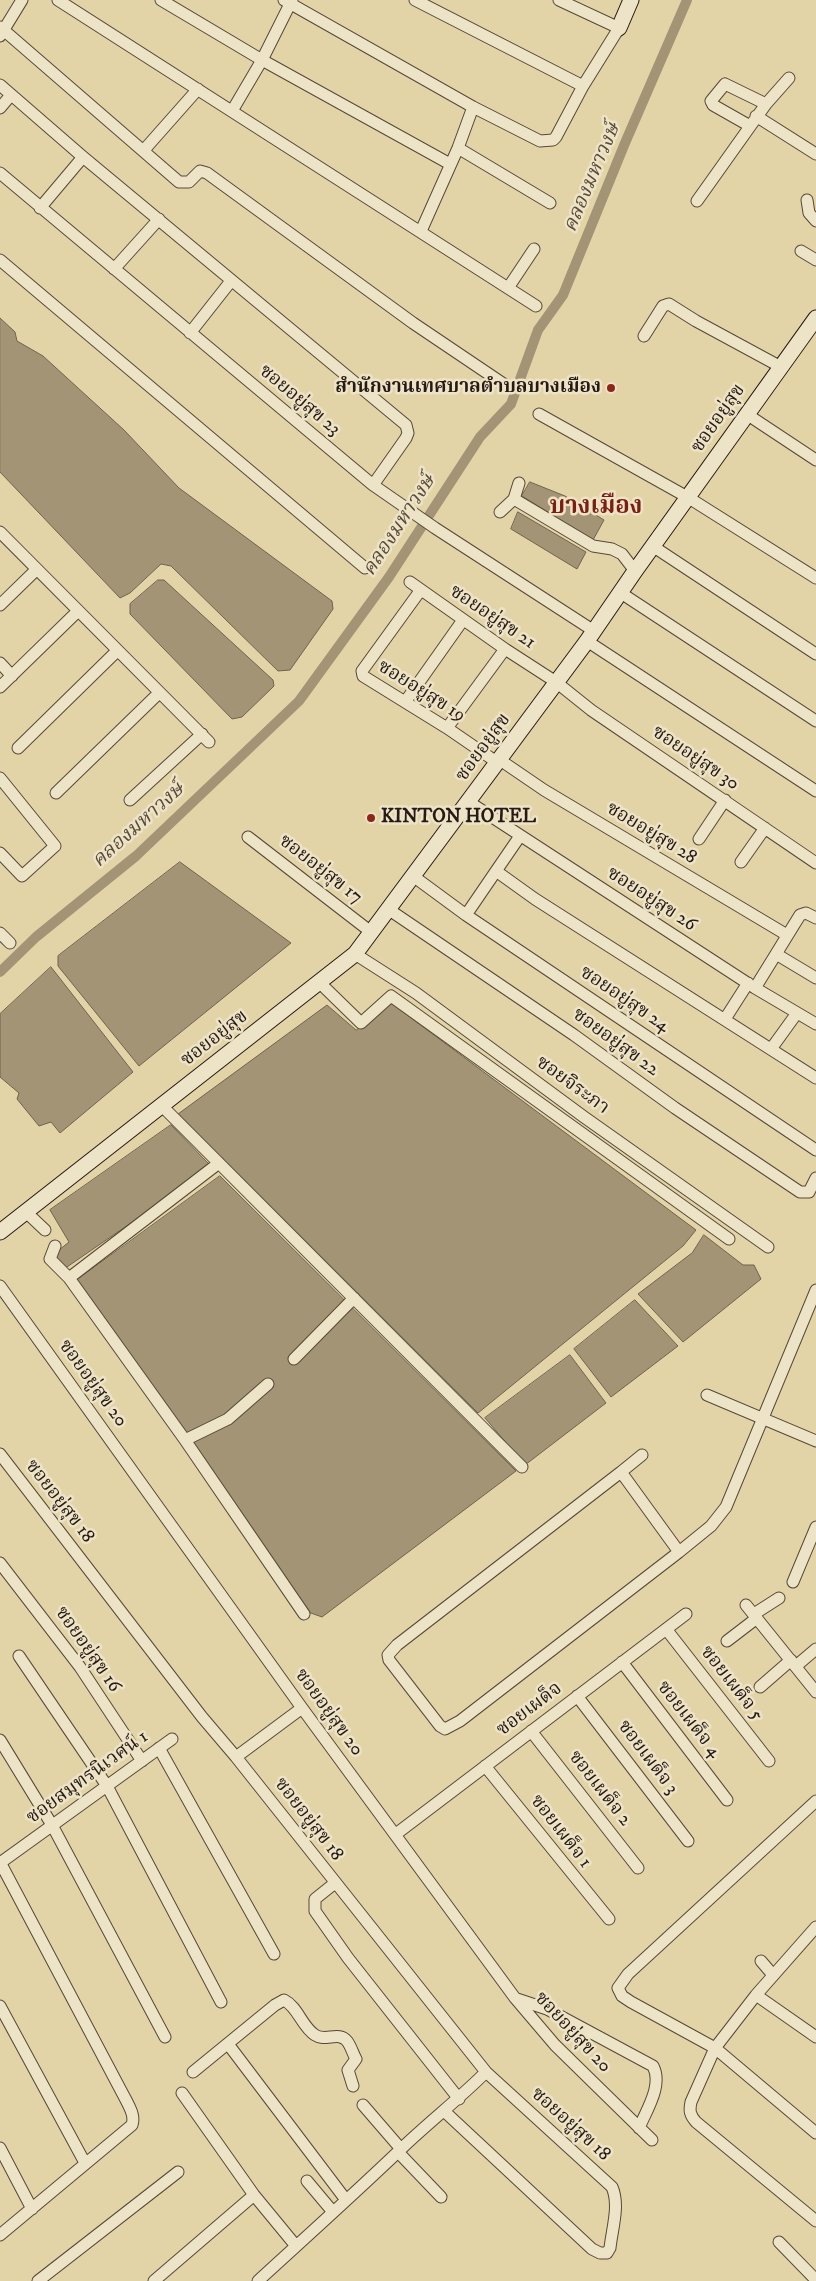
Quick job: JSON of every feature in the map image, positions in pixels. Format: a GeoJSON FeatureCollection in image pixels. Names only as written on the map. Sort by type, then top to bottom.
{"type":"FeatureCollection","features":[{"type":"Feature","properties":{"kind":"street"},"geometry":{"type":"LineString","coordinates":[[22,0],[1,31],[180,182],[188,182],[200,171],[207,173],[413,323],[505,385]]}},
{"type":"Feature","properties":{"kind":"street"},"geometry":{"type":"LineString","coordinates":[[58,0],[536,306]]}},
{"type":"Feature","properties":{"kind":"street"},"geometry":{"type":"LineString","coordinates":[[161,0],[262,60],[450,164]]}},
{"type":"Feature","properties":{"kind":"street"},"geometry":{"type":"LineString","coordinates":[[415,0],[583,86]]}},
{"type":"Feature","properties":{"kind":"street"},"geometry":{"type":"LineString","coordinates":[[559,0],[619,28]]}},
{"type":"Feature","properties":{"kind":"street"},"geometry":{"type":"LineString","coordinates":[[232,111],[262,60],[288,1],[474,107],[540,141],[553,140],[583,86],[619,28],[631,0]]}},
{"type":"Feature","properties":{"kind":"street"},"geometry":{"type":"LineString","coordinates":[[696,201],[753,121],[788,78]]}},
{"type":"Feature","properties":{"kind":"street"},"geometry":{"type":"LineString","coordinates":[[766,104],[725,84],[710,101],[713,105],[753,121],[816,154]]}},
{"type":"Feature","properties":{"kind":"street"},"geometry":{"type":"LineString","coordinates":[[0,85],[231,281],[406,425],[408,433],[406,438],[372,485]]}},
{"type":"Feature","properties":{"kind":"street"},"geometry":{"type":"LineString","coordinates":[[144,150],[198,89]]}},
{"type":"Feature","properties":{"kind":"street"},"geometry":{"type":"LineString","coordinates":[[0,108],[11,95]]}},
{"type":"Feature","properties":{"kind":"street"},"geometry":{"type":"LineString","coordinates":[[421,231],[474,107]]}},
{"type":"Feature","properties":{"kind":"street"},"geometry":{"type":"LineString","coordinates":[[458,148],[550,203]]}},
{"type":"Feature","properties":{"kind":"street"},"geometry":{"type":"LineString","coordinates":[[40,208],[83,157]]}},
{"type":"Feature","properties":{"kind":"street","name":"ซอยอยู่สุข 23"},"geometry":{"type":"LineString","coordinates":[[0,173],[372,485],[816,791]]}},
{"type":"Feature","properties":{"kind":"street"},"geometry":{"type":"LineString","coordinates":[[807,200],[809,213],[816,221]]}},
{"type":"Feature","properties":{"kind":"street"},"geometry":{"type":"LineString","coordinates":[[114,269],[159,219]]}},
{"type":"Feature","properties":{"kind":"street"},"geometry":{"type":"LineString","coordinates":[[508,288],[534,249]]}},
{"type":"Feature","properties":{"kind":"street"},"geometry":{"type":"LineString","coordinates":[[801,251],[816,260]]}},
{"type":"Feature","properties":{"kind":"street"},"geometry":{"type":"LineString","coordinates":[[0,260],[365,568]]}},
{"type":"Feature","properties":{"kind":"street"},"geometry":{"type":"LineString","coordinates":[[190,333],[231,281]]}},
{"type":"Feature","properties":{"kind":"street"},"geometry":{"type":"LineString","coordinates":[[644,336],[663,306],[669,304],[696,321],[780,366]]}},
{"type":"Feature","properties":{"kind":"street","name":"ซอยอยู่สุข"},"geometry":{"type":"LineString","coordinates":[[0,1232],[355,954],[591,636],[635,571],[748,415],[780,366],[816,318]]}},
{"type":"Feature","properties":{"kind":"street"},"geometry":{"type":"LineString","coordinates":[[539,414],[689,498],[816,578]]}},
{"type":"Feature","properties":{"kind":"street"},"geometry":{"type":"LineString","coordinates":[[748,415],[816,460]]}},
{"type":"Feature","properties":{"kind":"street"},"geometry":{"type":"LineString","coordinates":[[500,512],[514,499],[519,483]]}},
{"type":"Feature","properties":{"kind":"street"},"geometry":{"type":"LineString","coordinates":[[514,499],[593,546],[612,549],[622,554],[635,571]]}},
{"type":"Feature","properties":{"kind":"street"},"geometry":{"type":"LineString","coordinates":[[0,532],[116,651],[205,738],[130,800]]}},
{"type":"Feature","properties":{"kind":"street"},"geometry":{"type":"LineString","coordinates":[[654,547],[816,654]]}},
{"type":"Feature","properties":{"kind":"street"},"geometry":{"type":"LineString","coordinates":[[0,605],[36,570]]}},
{"type":"Feature","properties":{"kind":"street","name":"ซอยอยู่สุข 21"},"geometry":{"type":"LineString","coordinates":[[410,582],[420,591],[556,682]]}},
{"type":"Feature","properties":{"kind":"street","name":"ซอยอยู่สุข 19"},"geometry":{"type":"LineString","coordinates":[[420,591],[362,673],[364,677],[499,761]]}},
{"type":"Feature","properties":{"kind":"street"},"geometry":{"type":"LineString","coordinates":[[621,593],[816,721]]}},
{"type":"Feature","properties":{"kind":"street"},"geometry":{"type":"LineString","coordinates":[[0,687],[78,611]]}},
{"type":"Feature","properties":{"kind":"street"},"geometry":{"type":"LineString","coordinates":[[405,702],[463,620]]}},
{"type":"Feature","properties":{"kind":"street"},"geometry":{"type":"LineString","coordinates":[[447,728],[505,649]]}},
{"type":"Feature","properties":{"kind":"street"},"geometry":{"type":"LineString","coordinates":[[18,748],[116,651]]}},
{"type":"Feature","properties":{"kind":"street"},"geometry":{"type":"LineString","coordinates":[[0,664],[12,676]]}},
{"type":"Feature","properties":{"kind":"street","name":"ซอยอยู่สุข 30"},"geometry":{"type":"LineString","coordinates":[[556,682],[591,710],[816,863]]}},
{"type":"Feature","properties":{"kind":"street"},"geometry":{"type":"LineString","coordinates":[[56,793],[159,693]]}},
{"type":"Feature","properties":{"kind":"street","name":"ซอยอยู่สุข 28"},"geometry":{"type":"LineString","coordinates":[[499,761],[544,790],[787,935]]}},
{"type":"Feature","properties":{"kind":"street"},"geometry":{"type":"LineString","coordinates":[[0,778],[55,846],[22,876],[0,853]]}},
{"type":"Feature","properties":{"kind":"street"},"geometry":{"type":"LineString","coordinates":[[699,839],[725,800]]}},
{"type":"Feature","properties":{"kind":"street","name":"ซอยอยู่สุข 26"},"geometry":{"type":"LineString","coordinates":[[469,802],[752,986],[816,1024]]}},
{"type":"Feature","properties":{"kind":"street"},"geometry":{"type":"LineString","coordinates":[[740,862],[765,828]]}},
{"type":"Feature","properties":{"kind":"street"},"geometry":{"type":"LineString","coordinates":[[466,915],[520,836]]}},
{"type":"Feature","properties":{"kind":"street","name":"ซอยอยู่สุข 17"},"geometry":{"type":"LineString","coordinates":[[248,837],[371,932]]}},
{"type":"Feature","properties":{"kind":"street"},"geometry":{"type":"LineString","coordinates":[[496,871],[536,899],[816,1077]]}},
{"type":"Feature","properties":{"kind":"street","name":"ซอยอยู่สุข 24"},"geometry":{"type":"LineString","coordinates":[[413,876],[466,915],[816,1150]]}},
{"type":"Feature","properties":{"kind":"street","name":"ซอยอยู่สุข 22"},"geometry":{"type":"LineString","coordinates":[[388,909],[574,1034],[675,1108],[800,1192],[809,1192],[816,1178]]}},
{"type":"Feature","properties":{"kind":"street"},"geometry":{"type":"LineString","coordinates":[[725,1019],[776,954],[802,913],[806,912],[816,918]]}},
{"type":"Feature","properties":{"kind":"street"},"geometry":{"type":"LineString","coordinates":[[0,933],[10,943]]}},
{"type":"Feature","properties":{"kind":"street","name":"ซอยจิระภา"},"geometry":{"type":"LineString","coordinates":[[355,954],[416,993],[584,1117],[768,1247]]}},
{"type":"Feature","properties":{"kind":"street"},"geometry":{"type":"LineString","coordinates":[[776,954],[816,978]]}},
{"type":"Feature","properties":{"kind":"street"},"geometry":{"type":"LineString","coordinates":[[320,983],[361,1023],[391,996],[729,1239]]}},
{"type":"Feature","properties":{"kind":"street"},"geometry":{"type":"LineString","coordinates":[[771,1049],[797,1013]]}},
{"type":"Feature","properties":{"kind":"street"},"geometry":{"type":"LineString","coordinates":[[162,1106],[522,1467]]}},
{"type":"Feature","properties":{"kind":"street"},"geometry":{"type":"LineString","coordinates":[[69,1278],[219,1163]]}},
{"type":"Feature","properties":{"kind":"street"},"geometry":{"type":"LineString","coordinates":[[26,1212],[45,1230]]}},
{"type":"Feature","properties":{"kind":"street"},"geometry":{"type":"LineString","coordinates":[[56,1246],[50,1259],[69,1278],[185,1440],[304,1614]]}},
{"type":"Feature","properties":{"kind":"street","name":"ซอยอยู่สุข 20"},"geometry":{"type":"LineString","coordinates":[[0,1286],[302,1708],[516,1998],[555,2045],[652,2140]]}},
{"type":"Feature","properties":{"kind":"street"},"geometry":{"type":"LineString","coordinates":[[642,1455],[397,1645],[388,1655],[396,1670],[440,1726],[446,1729],[451,1727],[679,1552],[720,1516],[816,1290]]}},
{"type":"Feature","properties":{"kind":"street"},"geometry":{"type":"LineString","coordinates":[[294,1359],[354,1298]]}},
{"type":"Feature","properties":{"kind":"street"},"geometry":{"type":"LineString","coordinates":[[185,1440],[228,1419],[268,1384]]}},
{"type":"Feature","properties":{"kind":"street"},"geometry":{"type":"LineString","coordinates":[[707,1396],[816,1442]]}},
{"type":"Feature","properties":{"kind":"street","name":"ซอยอยู่สุข 18"},"geometry":{"type":"LineString","coordinates":[[0,1454],[202,1717],[236,1757],[486,2072],[612,2187],[616,2204],[610,2248],[607,2253],[600,2253],[592,2249],[444,2111]]}},
{"type":"Feature","properties":{"kind":"street"},"geometry":{"type":"LineString","coordinates":[[621,1472],[679,1552]]}},
{"type":"Feature","properties":{"kind":"street"},"geometry":{"type":"LineString","coordinates":[[793,1582],[816,1526]]}},
{"type":"Feature","properties":{"kind":"street","name":"ซอยอยู่สุข 16"},"geometry":{"type":"LineString","coordinates":[[0,1563],[80,1667],[142,1760]]}},
{"type":"Feature","properties":{"kind":"street"},"geometry":{"type":"LineString","coordinates":[[727,1641],[752,1613],[779,1598]]}},
{"type":"Feature","properties":{"kind":"street"},"geometry":{"type":"LineString","coordinates":[[752,1613],[816,1692]]}},
{"type":"Feature","properties":{"kind":"street","name":"ซอยเผด็จ"},"geometry":{"type":"LineString","coordinates":[[396,1834],[686,1614]]}},
{"type":"Feature","properties":{"kind":"street","name":"ซอยเผด็จ 5"},"geometry":{"type":"LineString","coordinates":[[666,1629],[769,1761]]}},
{"type":"Feature","properties":{"kind":"street"},"geometry":{"type":"LineString","coordinates":[[760,1687],[793,1663],[816,1650]]}},
{"type":"Feature","properties":{"kind":"street"},"geometry":{"type":"LineString","coordinates":[[19,1656],[106,1786],[221,2002]]}},
{"type":"Feature","properties":{"kind":"street","name":"ซอยเผด็จ 4"},"geometry":{"type":"LineString","coordinates":[[622,1662],[727,1800]]}},
{"type":"Feature","properties":{"kind":"street","name":"ซอยเผด็จ 3"},"geometry":{"type":"LineString","coordinates":[[577,1696],[688,1841]]}},
{"type":"Feature","properties":{"kind":"street"},"geometry":{"type":"LineString","coordinates":[[236,1757],[302,1708]]}},
{"type":"Feature","properties":{"kind":"street","name":"ซอยเผด็จ 2"},"geometry":{"type":"LineString","coordinates":[[531,1731],[638,1868]]}},
{"type":"Feature","properties":{"kind":"street"},"geometry":{"type":"LineString","coordinates":[[0,1740],[52,1825],[165,2037]]}},
{"type":"Feature","properties":{"kind":"street","name":"ซอยสมุทรนิเวศน์ 1"},"geometry":{"type":"LineString","coordinates":[[0,1862],[172,1740]]}},
{"type":"Feature","properties":{"kind":"street"},"geometry":{"type":"LineString","coordinates":[[159,1748],[274,1954]]}},
{"type":"Feature","properties":{"kind":"street","name":"ซอยเผด็จ 1"},"geometry":{"type":"LineString","coordinates":[[485,1766],[609,1919]]}},
{"type":"Feature","properties":{"kind":"street"},"geometry":{"type":"LineString","coordinates":[[816,1801],[628,1974],[618,1988],[622,1996],[631,2002],[715,2048],[816,2132]]}},
{"type":"Feature","properties":{"kind":"street"},"geometry":{"type":"LineString","coordinates":[[0,1862],[132,2112],[132,2126],[0,2235]]}},
{"type":"Feature","properties":{"kind":"street"},"geometry":{"type":"LineString","coordinates":[[335,1883],[315,1898],[315,1911],[348,1958],[459,2099]]}},
{"type":"Feature","properties":{"kind":"street"},"geometry":{"type":"LineString","coordinates":[[816,1927],[773,1974],[715,2048],[691,2102],[691,2117],[816,2221]]}},
{"type":"Feature","properties":{"kind":"street"},"geometry":{"type":"LineString","coordinates":[[761,1961],[773,1974]]}},
{"type":"Feature","properties":{"kind":"street"},"geometry":{"type":"LineString","coordinates":[[756,1995],[816,2037]]}},
{"type":"Feature","properties":{"kind":"street"},"geometry":{"type":"LineString","coordinates":[[516,1998],[547,2010],[653,2066],[657,2073],[657,2085],[640,2128]]}},
{"type":"Feature","properties":{"kind":"street"},"geometry":{"type":"LineString","coordinates":[[193,2072],[275,2004],[287,2001],[313,2035],[320,2038],[339,2036],[347,2041],[356,2059],[348,2070],[354,2086]]}},
{"type":"Feature","properties":{"kind":"street"},"geometry":{"type":"LineString","coordinates":[[0,2006],[85,2163]]}},
{"type":"Feature","properties":{"kind":"street"},"geometry":{"type":"LineString","coordinates":[[228,2044],[346,2200]]}},
{"type":"Feature","properties":{"kind":"street"},"geometry":{"type":"LineString","coordinates":[[258,2281],[399,2151],[459,2099],[486,2072]]}},
{"type":"Feature","properties":{"kind":"street"},"geometry":{"type":"LineString","coordinates":[[182,2093],[254,2195],[296,2246]]}},
{"type":"Feature","properties":{"kind":"street"},"geometry":{"type":"LineString","coordinates":[[363,2105],[399,2151],[441,2197]]}},
{"type":"Feature","properties":{"kind":"street"},"geometry":{"type":"LineString","coordinates":[[0,2148],[32,2209]]}},
{"type":"Feature","properties":{"kind":"street"},"geometry":{"type":"LineString","coordinates":[[38,2281],[178,2172]]}},
{"type":"Feature","properties":{"kind":"street"},"geometry":{"type":"LineString","coordinates":[[307,2182],[333,2212]]}},
{"type":"Feature","properties":{"kind":"street"},"geometry":{"type":"LineString","coordinates":[[154,2281],[254,2195]]}},
{"type":"Feature","properties":{"kind":"street"},"geometry":{"type":"LineString","coordinates":[[778,2242],[816,2280]]}},
{"type":"Feature","properties":{"kind":"shaded area"},"geometry":{"type":"Polygon","coordinates":[[[0,318],[15,332],[17,341],[43,356],[124,430],[179,488],[332,601],[333,609],[290,670],[278,671],[171,566],[161,564],[130,593],[120,598],[0,472],[0,318]]]}},
{"type":"Feature","properties":{"kind":"shaded area"},"geometry":{"type":"Polygon","coordinates":[[[530,482],[565,496],[604,520],[593,540],[522,496],[530,482]]]}},
{"type":"Feature","properties":{"kind":"shaded area"},"geometry":{"type":"Polygon","coordinates":[[[518,512],[586,552],[577,569],[511,529],[518,512]]]}},
{"type":"Feature","properties":{"kind":"shaded area"},"geometry":{"type":"Polygon","coordinates":[[[158,580],[164,580],[273,680],[274,686],[242,717],[232,719],[130,614],[130,604],[158,580]]]}},
{"type":"Feature","properties":{"kind":"shaded area"},"geometry":{"type":"Polygon","coordinates":[[[180,862],[291,943],[139,1066],[58,966],[58,956],[180,862]]]}},
{"type":"Feature","properties":{"kind":"shaded area"},"geometry":{"type":"Polygon","coordinates":[[[51,967],[133,1072],[60,1133],[51,1122],[39,1126],[17,1099],[19,1093],[0,1077],[0,1014],[51,967]]]}},
{"type":"Feature","properties":{"kind":"shaded area"},"geometry":{"type":"Polygon","coordinates":[[[387,1000],[696,1230],[683,1246],[478,1413],[178,1114],[327,1005],[356,1030],[387,1000]]]}},
{"type":"Feature","properties":{"kind":"shaded area"},"geometry":{"type":"Polygon","coordinates":[[[171,1125],[209,1164],[208,1170],[64,1269],[54,1254],[69,1242],[50,1210],[171,1125]]]}},
{"type":"Feature","properties":{"kind":"shaded area"},"geometry":{"type":"Polygon","coordinates":[[[220,1176],[516,1471],[322,1617],[308,1612],[73,1283],[220,1176]]]}},
{"type":"Feature","properties":{"kind":"shaded area"},"geometry":{"type":"Polygon","coordinates":[[[704,1235],[743,1265],[754,1265],[761,1279],[683,1342],[638,1294],[692,1253],[704,1235]]]}},
{"type":"Feature","properties":{"kind":"shaded area"},"geometry":{"type":"Polygon","coordinates":[[[635,1300],[678,1346],[611,1397],[574,1349],[635,1300]]]}},
{"type":"Feature","properties":{"kind":"shaded area"},"geometry":{"type":"Polygon","coordinates":[[[570,1355],[606,1403],[525,1465],[485,1418],[570,1355]]]}},
{"type":"Feature","properties":{"kind":"waterway","name":"คลองมหาวงษ์"},"geometry":{"type":"LineString","coordinates":[[0,972],[36,937],[136,856],[299,701],[389,577],[480,437],[511,404],[538,330],[563,295],[625,143],[687,0]]}},
{"type":"Feature","properties":{"kind":"place","name":"สำนักงานเทศบาลตำบลบางเมือง"},"geometry":{"type":"Point","coordinates":[611,388]}},
{"type":"Feature","properties":{"kind":"place","name":"KINTON HOTEL"},"geometry":{"type":"Point","coordinates":[371,818]}},
{"type":"Feature","properties":{"kind":"district","name":"บางเมือง"},"geometry":{"type":"Point","coordinates":[596,508]}}]}
